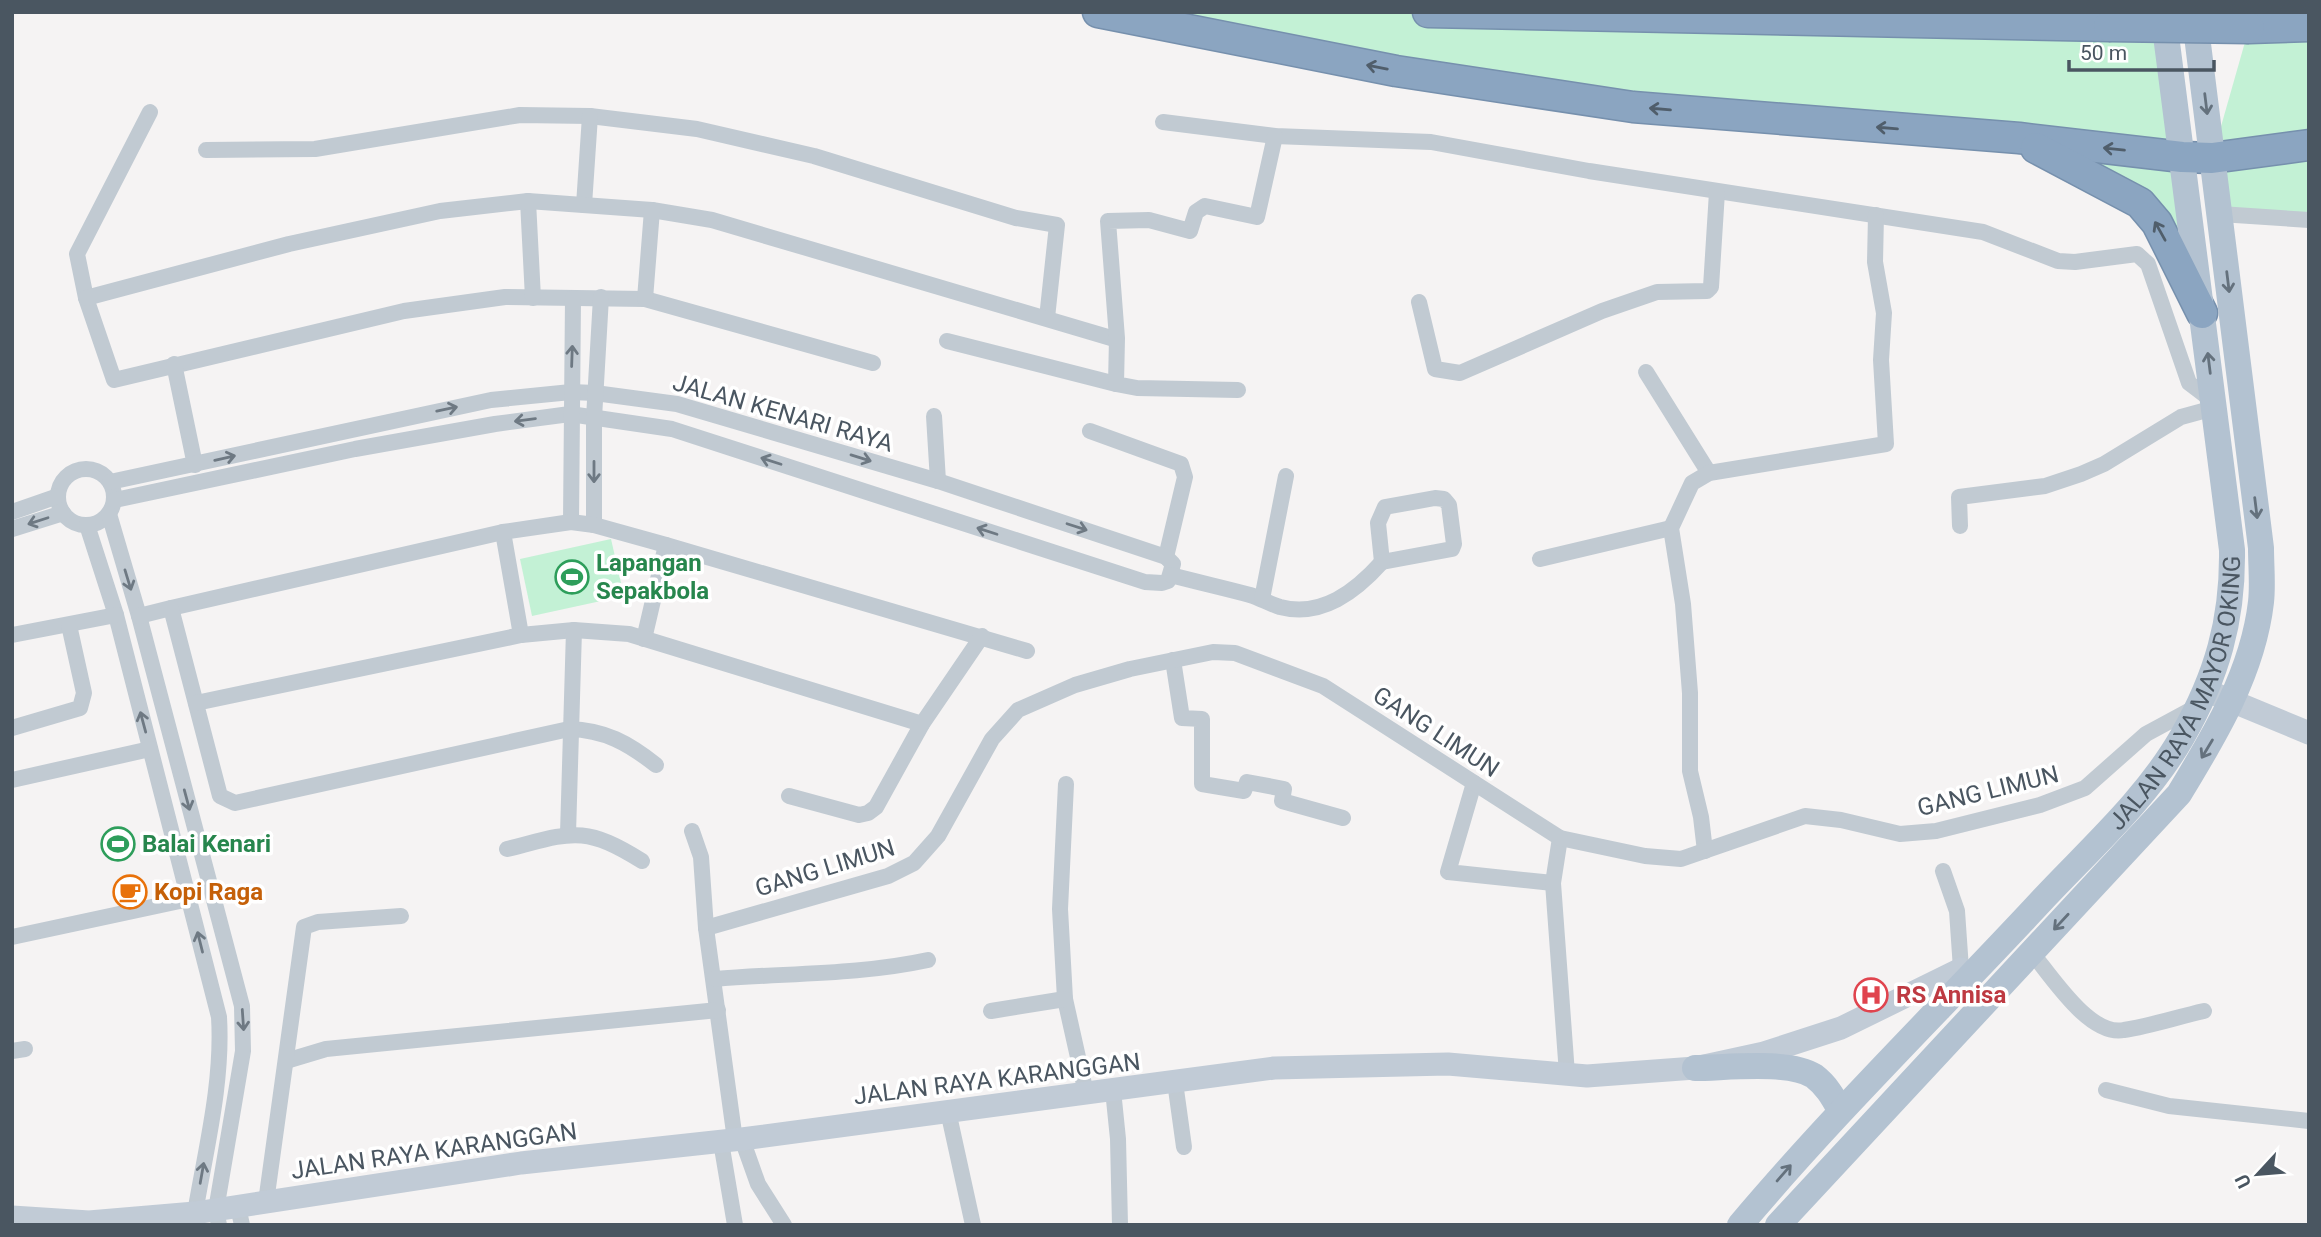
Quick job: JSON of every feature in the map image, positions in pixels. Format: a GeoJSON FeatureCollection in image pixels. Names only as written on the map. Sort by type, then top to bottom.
{"type":"FeatureCollection","features":[{"type":"Feature","properties":{"kind":"highway"},"geometry":{"type":"LineString","coordinates":[[1098,12],[1396,71],[1633,107],[2019,138],[2212,158],[2309,145]]}},
{"type":"Feature","properties":{"kind":"highway"},"geometry":{"type":"LineString","coordinates":[[1428,12],[2109,26],[2309,26]]}},
{"type":"Feature","properties":{"kind":"highway"},"geometry":{"type":"LineString","coordinates":[[2019,138],[2140,203],[2157,223],[2202,313]]}},
{"type":"Feature","properties":{"kind":"main road","name":"JALAN RAYA MAYOR OKING"},"geometry":{"type":"LineString","coordinates":[[1740,1225],[1840,1110],[1966,973],[2156,779],[2201,698],[2222,641],[2233,596],[2232,550],[2163,12]]}},
{"type":"Feature","properties":{"kind":"main road","name":"JALAN RAYA MAYOR OKING"},"geometry":{"type":"LineString","coordinates":[[1779,1225],[2179,794],[2212,740],[2256,633],[2262,600],[2261,548],[2194,12]]}},
{"type":"Feature","properties":{"kind":"main road"},"geometry":{"type":"LineString","coordinates":[[1695,1068],[1791,1068],[1812,1075],[1829,1090],[1840,1110]]}},
{"type":"Feature","properties":{"kind":"street"},"geometry":{"type":"LineString","coordinates":[[150,112],[80,246],[78,263],[86,298],[114,380],[404,311],[505,297],[645,299],[873,363]]}},
{"type":"Feature","properties":{"kind":"street"},"geometry":{"type":"LineString","coordinates":[[205,150],[315,149],[520,115],[590,116],[697,129],[814,156],[1016,218],[1057,225],[1047,318]]}},
{"type":"Feature","properties":{"kind":"street"},"geometry":{"type":"LineString","coordinates":[[584,205],[590,116]]}},
{"type":"Feature","properties":{"kind":"street"},"geometry":{"type":"LineString","coordinates":[[1163,122],[1275,136],[1431,142],[1717,192],[1983,232],[2058,261],[2075,262],[2137,254],[2148,264],[2189,383],[2214,405],[2181,417],[2081,474],[2045,486],[1959,496],[1960,526]]}},
{"type":"Feature","properties":{"kind":"street"},"geometry":{"type":"LineString","coordinates":[[1116,384],[1117,338],[1108,221],[1149,220],[1190,231],[1196,212],[1205,206],[1257,217],[1275,136]]}},
{"type":"Feature","properties":{"kind":"street"},"geometry":{"type":"LineString","coordinates":[[1419,302],[1435,369],[1460,373],[1602,311],[1657,292],[1707,290],[1711,287],[1717,192]]}},
{"type":"Feature","properties":{"kind":"street"},"geometry":{"type":"LineString","coordinates":[[86,298],[289,244],[427,214],[528,201],[652,210],[712,220],[1111,338]]}},
{"type":"Feature","properties":{"kind":"street"},"geometry":{"type":"LineString","coordinates":[[528,201],[533,298]]}},
{"type":"Feature","properties":{"kind":"street"},"geometry":{"type":"LineString","coordinates":[[645,299],[652,210]]}},
{"type":"Feature","properties":{"kind":"street"},"geometry":{"type":"LineString","coordinates":[[2220,214],[2309,220]]}},
{"type":"Feature","properties":{"kind":"street"},"geometry":{"type":"LineString","coordinates":[[1705,851],[1701,817],[1690,771],[1690,693],[1683,604],[1671,527],[1692,483],[1709,473],[1886,444],[1881,360],[1884,313],[1875,262],[1876,215]]}},
{"type":"Feature","properties":{"kind":"street"},"geometry":{"type":"LineString","coordinates":[[594,525],[594,418],[601,297]]}},
{"type":"Feature","properties":{"kind":"street"},"geometry":{"type":"LineString","coordinates":[[570,523],[573,298]]}},
{"type":"Feature","properties":{"kind":"street"},"geometry":{"type":"LineString","coordinates":[[947,341],[1137,388],[1238,390]]}},
{"type":"Feature","properties":{"kind":"street"},"geometry":{"type":"LineString","coordinates":[[174,364],[195,465]]}},
{"type":"Feature","properties":{"kind":"street"},"geometry":{"type":"LineString","coordinates":[[1646,372],[1709,473]]}},
{"type":"Feature","properties":{"kind":"street","name":"JALAN KENARI RAYA"},"geometry":{"type":"LineString","coordinates":[[110,482],[491,400],[570,392],[595,393],[677,404],[938,481],[1166,557]]}},
{"type":"Feature","properties":{"kind":"street","name":"JALAN KENARI RAYA"},"geometry":{"type":"LineString","coordinates":[[112,507],[355,449],[495,424],[570,414],[672,429],[1145,582],[1162,583],[1171,575],[1262,599],[1281,607],[1308,609],[1334,603],[1363,584],[1382,562]]}},
{"type":"Feature","properties":{"kind":"street"},"geometry":{"type":"LineString","coordinates":[[934,416],[938,481]]}},
{"type":"Feature","properties":{"kind":"street"},"geometry":{"type":"LineString","coordinates":[[1090,431],[1181,464],[1185,477],[1166,557],[1172,564],[1171,575]]}},
{"type":"Feature","properties":{"kind":"street"},"geometry":{"type":"LineString","coordinates":[[112,507],[99,523],[87,526],[73,522],[63,513],[58,496],[64,480],[79,470],[96,471],[110,482],[112,507],[139,617],[242,1006],[243,1051],[222,1216]]}},
{"type":"Feature","properties":{"kind":"street"},"geometry":{"type":"LineString","coordinates":[[1262,599],[1286,476]]}},
{"type":"Feature","properties":{"kind":"street"},"geometry":{"type":"LineString","coordinates":[[12,512],[58,496]]}},
{"type":"Feature","properties":{"kind":"street"},"geometry":{"type":"LineString","coordinates":[[1435,498],[1447,502],[1454,544],[1452,549],[1382,562],[1378,523],[1385,507],[1435,498]]}},
{"type":"Feature","properties":{"kind":"street"},"geometry":{"type":"LineString","coordinates":[[12,529],[63,513]]}},
{"type":"Feature","properties":{"kind":"street"},"geometry":{"type":"LineString","coordinates":[[139,617],[503,532],[570,523],[594,525],[666,545],[1027,651]]}},
{"type":"Feature","properties":{"kind":"street"},"geometry":{"type":"LineString","coordinates":[[87,526],[116,615],[219,1017],[222,1216]]}},
{"type":"Feature","properties":{"kind":"street"},"geometry":{"type":"LineString","coordinates":[[1540,558],[1671,527]]}},
{"type":"Feature","properties":{"kind":"street"},"geometry":{"type":"LineString","coordinates":[[503,532],[521,635]]}},
{"type":"Feature","properties":{"kind":"street"},"geometry":{"type":"LineString","coordinates":[[644,639],[666,545]]}},
{"type":"Feature","properties":{"kind":"street"},"geometry":{"type":"LineString","coordinates":[[171,608],[219,796],[235,803],[569,729],[592,730],[626,741],[656,765]]}},
{"type":"Feature","properties":{"kind":"street"},"geometry":{"type":"LineString","coordinates":[[12,635],[116,615]]}},
{"type":"Feature","properties":{"kind":"street"},"geometry":{"type":"LineString","coordinates":[[12,728],[80,708],[84,693],[69,625]]}},
{"type":"Feature","properties":{"kind":"street"},"geometry":{"type":"LineString","coordinates":[[196,703],[521,635],[574,630],[629,634],[922,724]]}},
{"type":"Feature","properties":{"kind":"street"},"geometry":{"type":"LineString","coordinates":[[568,834],[574,630]]}},
{"type":"Feature","properties":{"kind":"street"},"geometry":{"type":"LineString","coordinates":[[789,796],[859,815],[876,807],[922,724],[982,636]]}},
{"type":"Feature","properties":{"kind":"street","name":"GANG LIMUN"},"geometry":{"type":"LineString","coordinates":[[706,928],[888,876],[914,863],[939,836],[992,738],[1018,710],[1075,685],[1213,652],[1235,653],[1323,687],[1560,838],[1663,859],[1681,859],[1805,816],[1841,820],[1900,834],[1936,831],[2040,805],[2085,788],[2146,734],[2201,698]]}},
{"type":"Feature","properties":{"kind":"street"},"geometry":{"type":"LineString","coordinates":[[1173,660],[1182,718],[1202,719],[1202,783],[1244,791],[1247,782],[1284,789],[1282,801],[1343,818]]}},
{"type":"Feature","properties":{"kind":"street"},"geometry":{"type":"LineString","coordinates":[[2201,698],[2230,701],[2309,733]]}},
{"type":"Feature","properties":{"kind":"street"},"geometry":{"type":"LineString","coordinates":[[12,780],[150,749]]}},
{"type":"Feature","properties":{"kind":"street"},"geometry":{"type":"LineString","coordinates":[[1474,783],[1448,872],[1553,883]]}},
{"type":"Feature","properties":{"kind":"street"},"geometry":{"type":"LineString","coordinates":[[1066,784],[1060,909],[1065,999],[1086,1093]]}},
{"type":"Feature","properties":{"kind":"street"},"geometry":{"type":"LineString","coordinates":[[692,831],[701,857],[706,928],[715,979],[733,1140],[735,1225]]}},
{"type":"Feature","properties":{"kind":"street"},"geometry":{"type":"LineString","coordinates":[[507,849],[568,834],[604,839],[642,861]]}},
{"type":"Feature","properties":{"kind":"street"},"geometry":{"type":"LineString","coordinates":[[1560,838],[1553,883],[1567,1074]]}},
{"type":"Feature","properties":{"kind":"street"},"geometry":{"type":"LineString","coordinates":[[1943,871],[1957,911],[1966,973]]}},
{"type":"Feature","properties":{"kind":"street"},"geometry":{"type":"LineString","coordinates":[[12,937],[189,899]]}},
{"type":"Feature","properties":{"kind":"street"},"geometry":{"type":"LineString","coordinates":[[266,1202],[304,928],[318,922],[401,916]]}},
{"type":"Feature","properties":{"kind":"street"},"geometry":{"type":"LineString","coordinates":[[2032,953],[2091,1023],[2106,1029],[2122,1031],[2204,1011]]}},
{"type":"Feature","properties":{"kind":"street"},"geometry":{"type":"LineString","coordinates":[[715,979],[847,969],[871,971],[928,960]]}},
{"type":"Feature","properties":{"kind":"street","name":"JALAN RAYA KARANGGAN"},"geometry":{"type":"LineString","coordinates":[[12,1217],[89,1222],[222,1216],[266,1202],[521,1163],[733,1140],[1274,1068],[1353,1064],[1448,1064],[1587,1076],[1695,1068],[1765,1053],[1841,1028],[1966,973]]}},
{"type":"Feature","properties":{"kind":"street"},"geometry":{"type":"LineString","coordinates":[[991,1011],[1065,999]]}},
{"type":"Feature","properties":{"kind":"street"},"geometry":{"type":"LineString","coordinates":[[286,1061],[326,1049],[718,1010]]}},
{"type":"Feature","properties":{"kind":"street"},"geometry":{"type":"LineString","coordinates":[[1175,1082],[1184,1147]]}},
{"type":"Feature","properties":{"kind":"street"},"geometry":{"type":"LineString","coordinates":[[1114,1090],[1120,1225]]}},
{"type":"Feature","properties":{"kind":"street"},"geometry":{"type":"LineString","coordinates":[[2106,1090],[2169,1105],[2309,1121]]}},
{"type":"Feature","properties":{"kind":"street"},"geometry":{"type":"LineString","coordinates":[[948,1111],[973,1225]]}},
{"type":"Feature","properties":{"kind":"street"},"geometry":{"type":"LineString","coordinates":[[733,1140],[784,1225]]}},
{"type":"Feature","properties":{"kind":"green space"},"geometry":{"type":"Polygon","coordinates":[[[1098,12],[1430,12],[2165,27],[2202,313],[2157,223],[2019,138],[1633,107],[1098,12]]]}},
{"type":"Feature","properties":{"kind":"green space"},"geometry":{"type":"Polygon","coordinates":[[[2309,26],[2309,217],[2220,214],[2212,158],[2249,28],[2309,26]]]}},
{"type":"Feature","properties":{"kind":"green space","name":"Lapangan Sepakbola"},"geometry":{"type":"Polygon","coordinates":[[[611,539],[624,596],[532,616],[520,559],[611,539]]]}},
{"type":"Feature","properties":{"kind":"place","name":"Lapangan Sepakbola"},"geometry":{"type":"Point","coordinates":[572,577]}},
{"type":"Feature","properties":{"kind":"place","name":"Balai Kenari"},"geometry":{"type":"Point","coordinates":[118,844]}},
{"type":"Feature","properties":{"kind":"place","name":"Kopi Raga"},"geometry":{"type":"Point","coordinates":[130,892]}},
{"type":"Feature","properties":{"kind":"place","name":"RS Annisa"},"geometry":{"type":"Point","coordinates":[1871,995]}}]}
